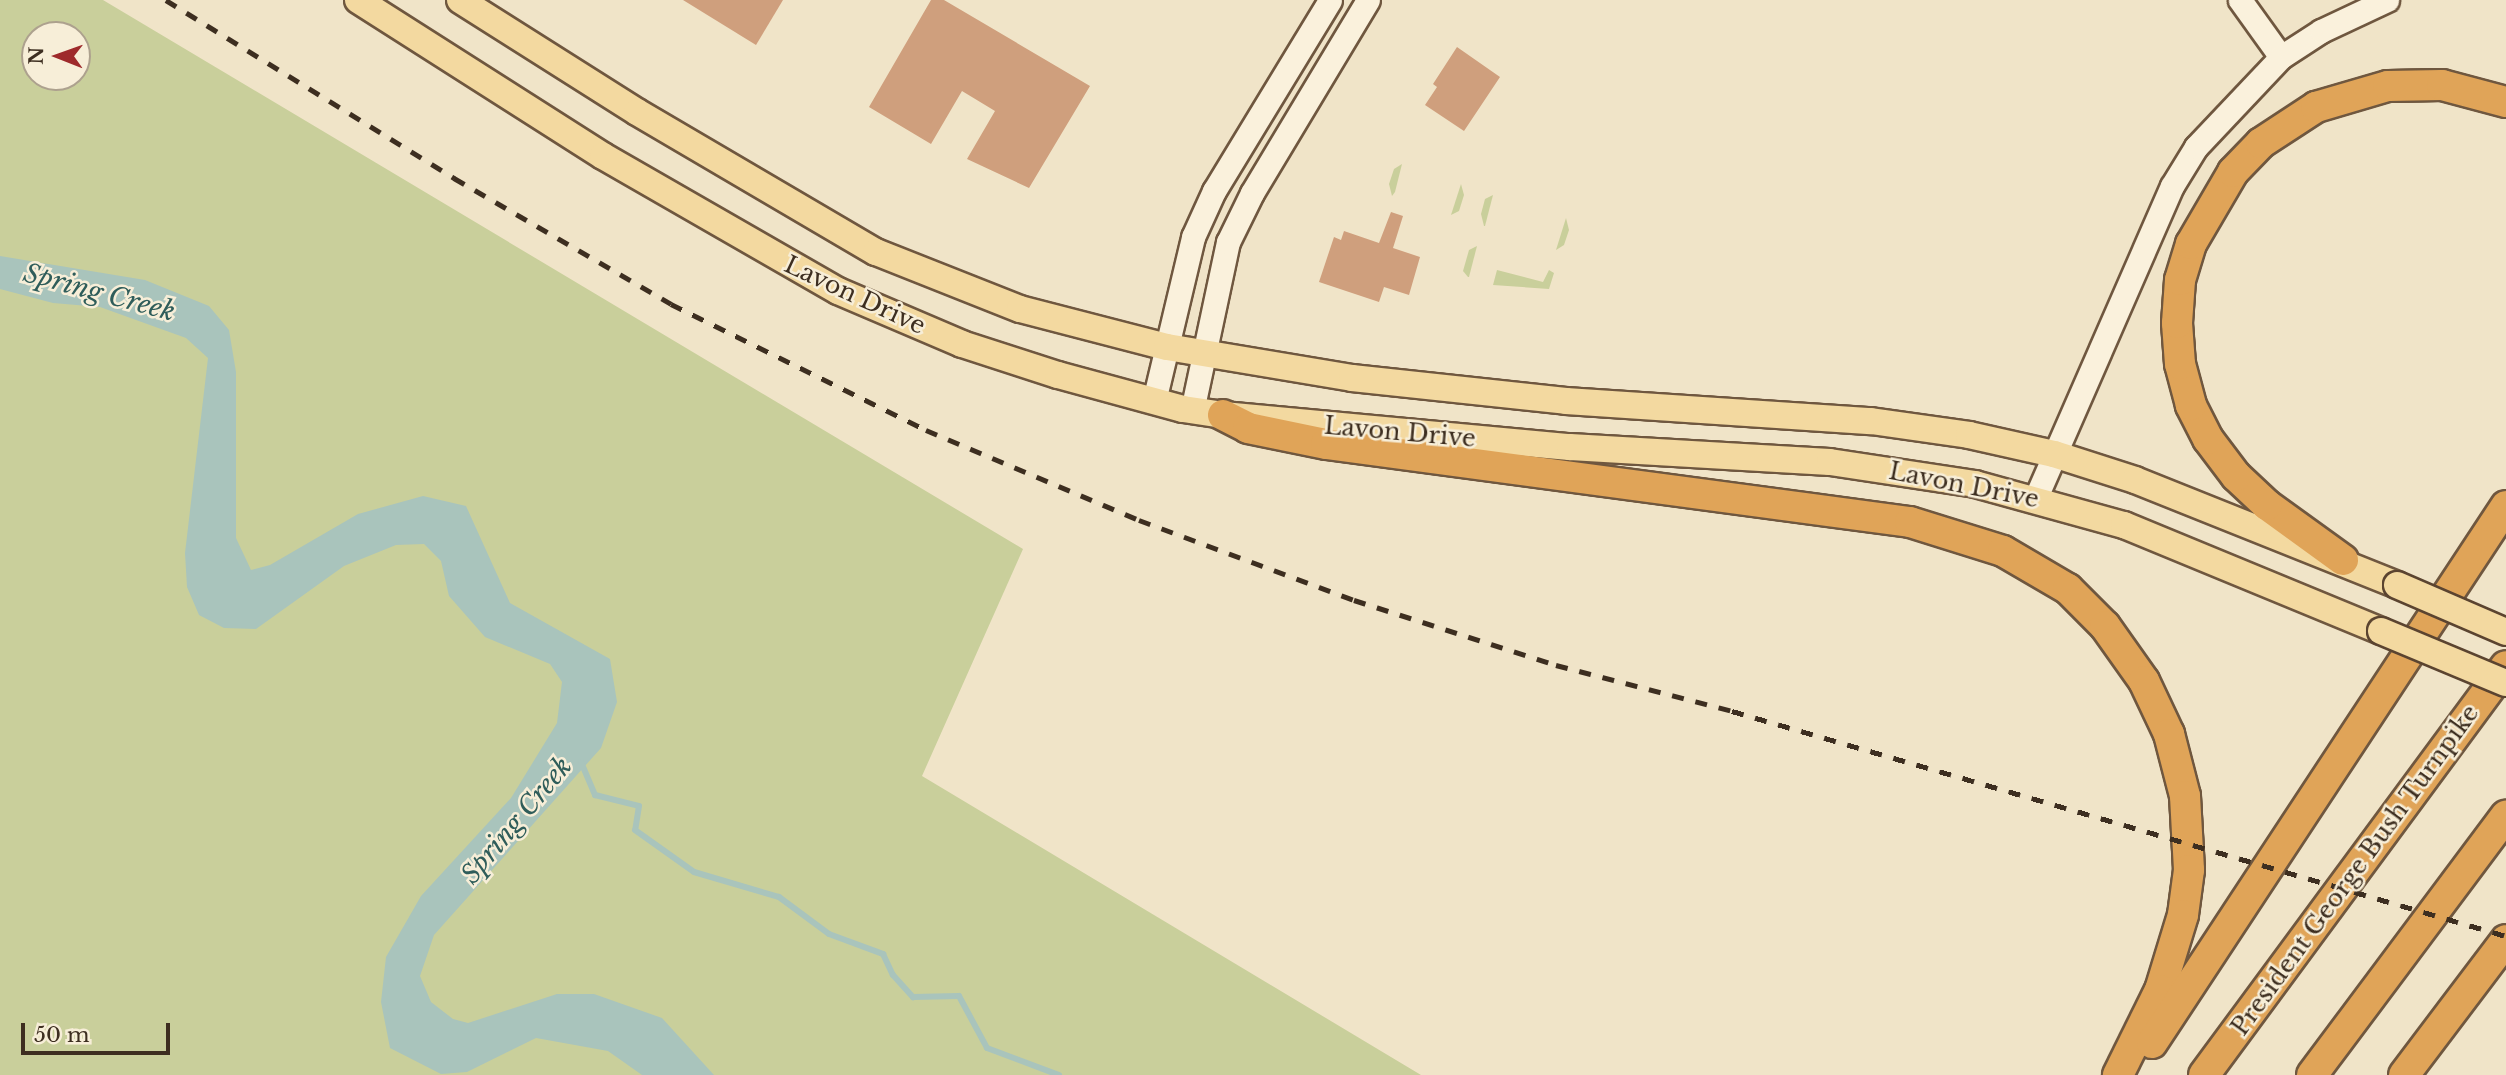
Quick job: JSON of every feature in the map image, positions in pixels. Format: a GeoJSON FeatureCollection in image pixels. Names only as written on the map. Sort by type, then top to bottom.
{"type":"FeatureCollection","features":[{"type":"Feature","properties":{"kind":"highway"},"geometry":{"type":"LineString","coordinates":[[2343,560],[2267,505],[2236,476],[2202,428],[2180,364],[2177,323],[2180,280],[2191,244],[2233,172],[2261,143],[2316,107],[2388,86],[2442,85],[2506,102]]}},
{"type":"Feature","properties":{"kind":"highway"},"geometry":{"type":"LineString","coordinates":[[1223,415],[1248,428],[1326,444],[1910,522],[2003,551],[2068,589],[2105,626],[2144,681],[2169,734],[2185,796],[2189,870],[2183,915],[2155,1000],[2118,1075]]}},
{"type":"Feature","properties":{"kind":"highway"},"geometry":{"type":"LineString","coordinates":[[2131,1075],[2468,568],[2506,506]]}},
{"type":"Feature","properties":{"kind":"highway"},"geometry":{"type":"LineString","coordinates":[[2468,568],[2506,522]]}},
{"type":"Feature","properties":{"kind":"highway","name":"President George Bush Turnpike"},"geometry":{"type":"LineString","coordinates":[[2204,1075],[2506,666]]}},
{"type":"Feature","properties":{"kind":"highway"},"geometry":{"type":"LineString","coordinates":[[2312,1075],[2506,816]]}},
{"type":"Feature","properties":{"kind":"highway"},"geometry":{"type":"LineString","coordinates":[[2412,1063],[2506,940]]}},
{"type":"Feature","properties":{"kind":"highway"},"geometry":{"type":"LineString","coordinates":[[2412,1063],[2506,967]]}},
{"type":"Feature","properties":{"kind":"main road","name":"Lavon Drive"},"geometry":{"type":"LineString","coordinates":[[358,0],[614,163],[838,291],[962,344],[1192,411],[1570,447],[1830,462],[1920,474],[2036,498],[2124,525],[2506,682]]}},
{"type":"Feature","properties":{"kind":"main road","name":"Lavon Drive"},"geometry":{"type":"LineString","coordinates":[[460,0],[637,112],[876,252],[1020,309],[1167,347],[1352,378],[1566,401],[1871,421],[1969,435],[2054,454],[2343,560],[2506,632]]}},
{"type":"Feature","properties":{"kind":"street"},"geometry":{"type":"LineString","coordinates":[[1154,401],[1182,274],[1214,191],[1331,0]]}},
{"type":"Feature","properties":{"kind":"street"},"geometry":{"type":"LineString","coordinates":[[1192,411],[1228,242],[1242,210],[1368,0]]}},
{"type":"Feature","properties":{"kind":"street"},"geometry":{"type":"LineString","coordinates":[[2240,0],[2281,57]]}},
{"type":"Feature","properties":{"kind":"street"},"geometry":{"type":"LineString","coordinates":[[2036,498],[2172,186],[2211,129],[2281,57],[2321,31],[2387,0]]}},
{"type":"Feature","properties":{"kind":"green space"},"geometry":{"type":"Polygon","coordinates":[[[0,0],[103,0],[1023,549],[922,776],[1421,1075],[0,1075],[0,0]]]}},
{"type":"Feature","properties":{"kind":"green space"},"geometry":{"type":"Polygon","coordinates":[[[1402,164],[1392,196],[1389,184],[1394,169],[1402,164]]]}},
{"type":"Feature","properties":{"kind":"green space"},"geometry":{"type":"Polygon","coordinates":[[[1461,184],[1464,195],[1459,211],[1451,215],[1461,184]]]}},
{"type":"Feature","properties":{"kind":"green space"},"geometry":{"type":"Polygon","coordinates":[[[1493,195],[1484,226],[1481,214],[1485,199],[1493,195]]]}},
{"type":"Feature","properties":{"kind":"green space"},"geometry":{"type":"Polygon","coordinates":[[[1566,218],[1569,230],[1564,245],[1556,250],[1566,218]]]}},
{"type":"Feature","properties":{"kind":"green space"},"geometry":{"type":"Polygon","coordinates":[[[1477,246],[1468,277],[1463,271],[1469,250],[1477,246]]]}},
{"type":"Feature","properties":{"kind":"green space"},"geometry":{"type":"Polygon","coordinates":[[[1497,270],[1543,282],[1549,270],[1554,273],[1549,289],[1493,285],[1497,270]]]}},
{"type":"Feature","properties":{"kind":"water","name":"Spring Creek"},"geometry":{"type":"Polygon","coordinates":[[[0,256],[145,280],[209,306],[229,330],[236,372],[236,538],[251,570],[270,565],[358,514],[423,496],[466,506],[510,603],[610,659],[617,702],[601,748],[434,935],[420,976],[431,1002],[453,1019],[468,1023],[557,994],[594,994],[662,1018],[714,1075],[642,1075],[608,1051],[536,1038],[467,1072],[441,1074],[390,1048],[381,1002],[386,957],[421,896],[511,798],[557,723],[562,682],[550,664],[485,637],[449,596],[441,561],[424,544],[396,545],[344,566],[256,629],[224,628],[199,615],[187,587],[185,553],[208,358],[186,338],[100,307],[53,303],[0,289],[0,256]]]}},
{"type":"Feature","properties":{"kind":"building"},"geometry":{"type":"Polygon","coordinates":[[[683,0],[783,0],[756,45],[683,0]]]}},
{"type":"Feature","properties":{"kind":"building"},"geometry":{"type":"Polygon","coordinates":[[[931,0],[944,0],[1090,86],[1029,188],[967,159],[995,111],[962,91],[931,144],[869,107],[931,0]]]}},
{"type":"Feature","properties":{"kind":"building"},"geometry":{"type":"Polygon","coordinates":[[[1457,47],[1500,77],[1464,131],[1425,105],[1437,87],[1433,84],[1457,47]]]}},
{"type":"Feature","properties":{"kind":"building"},"geometry":{"type":"Polygon","coordinates":[[[1391,212],[1403,216],[1393,248],[1420,257],[1409,295],[1384,287],[1379,302],[1319,282],[1334,237],[1341,240],[1344,231],[1379,243],[1391,212]]]}},
{"type":"Feature","properties":{"kind":"waterway","name":"Spring Creek"},"geometry":{"type":"LineString","coordinates":[[581,762],[595,795],[639,806],[635,830],[694,872],[779,897],[829,934],[883,954],[893,975],[913,997],[959,996],[987,1048],[1059,1075]]}},
{"type":"Feature","properties":{"kind":"railway"},"geometry":{"type":"LineString","coordinates":[[166,0],[454,178],[671,304],[926,430],[1139,520],[1354,600],[1556,665],[1732,711],[2506,936]]}}]}
